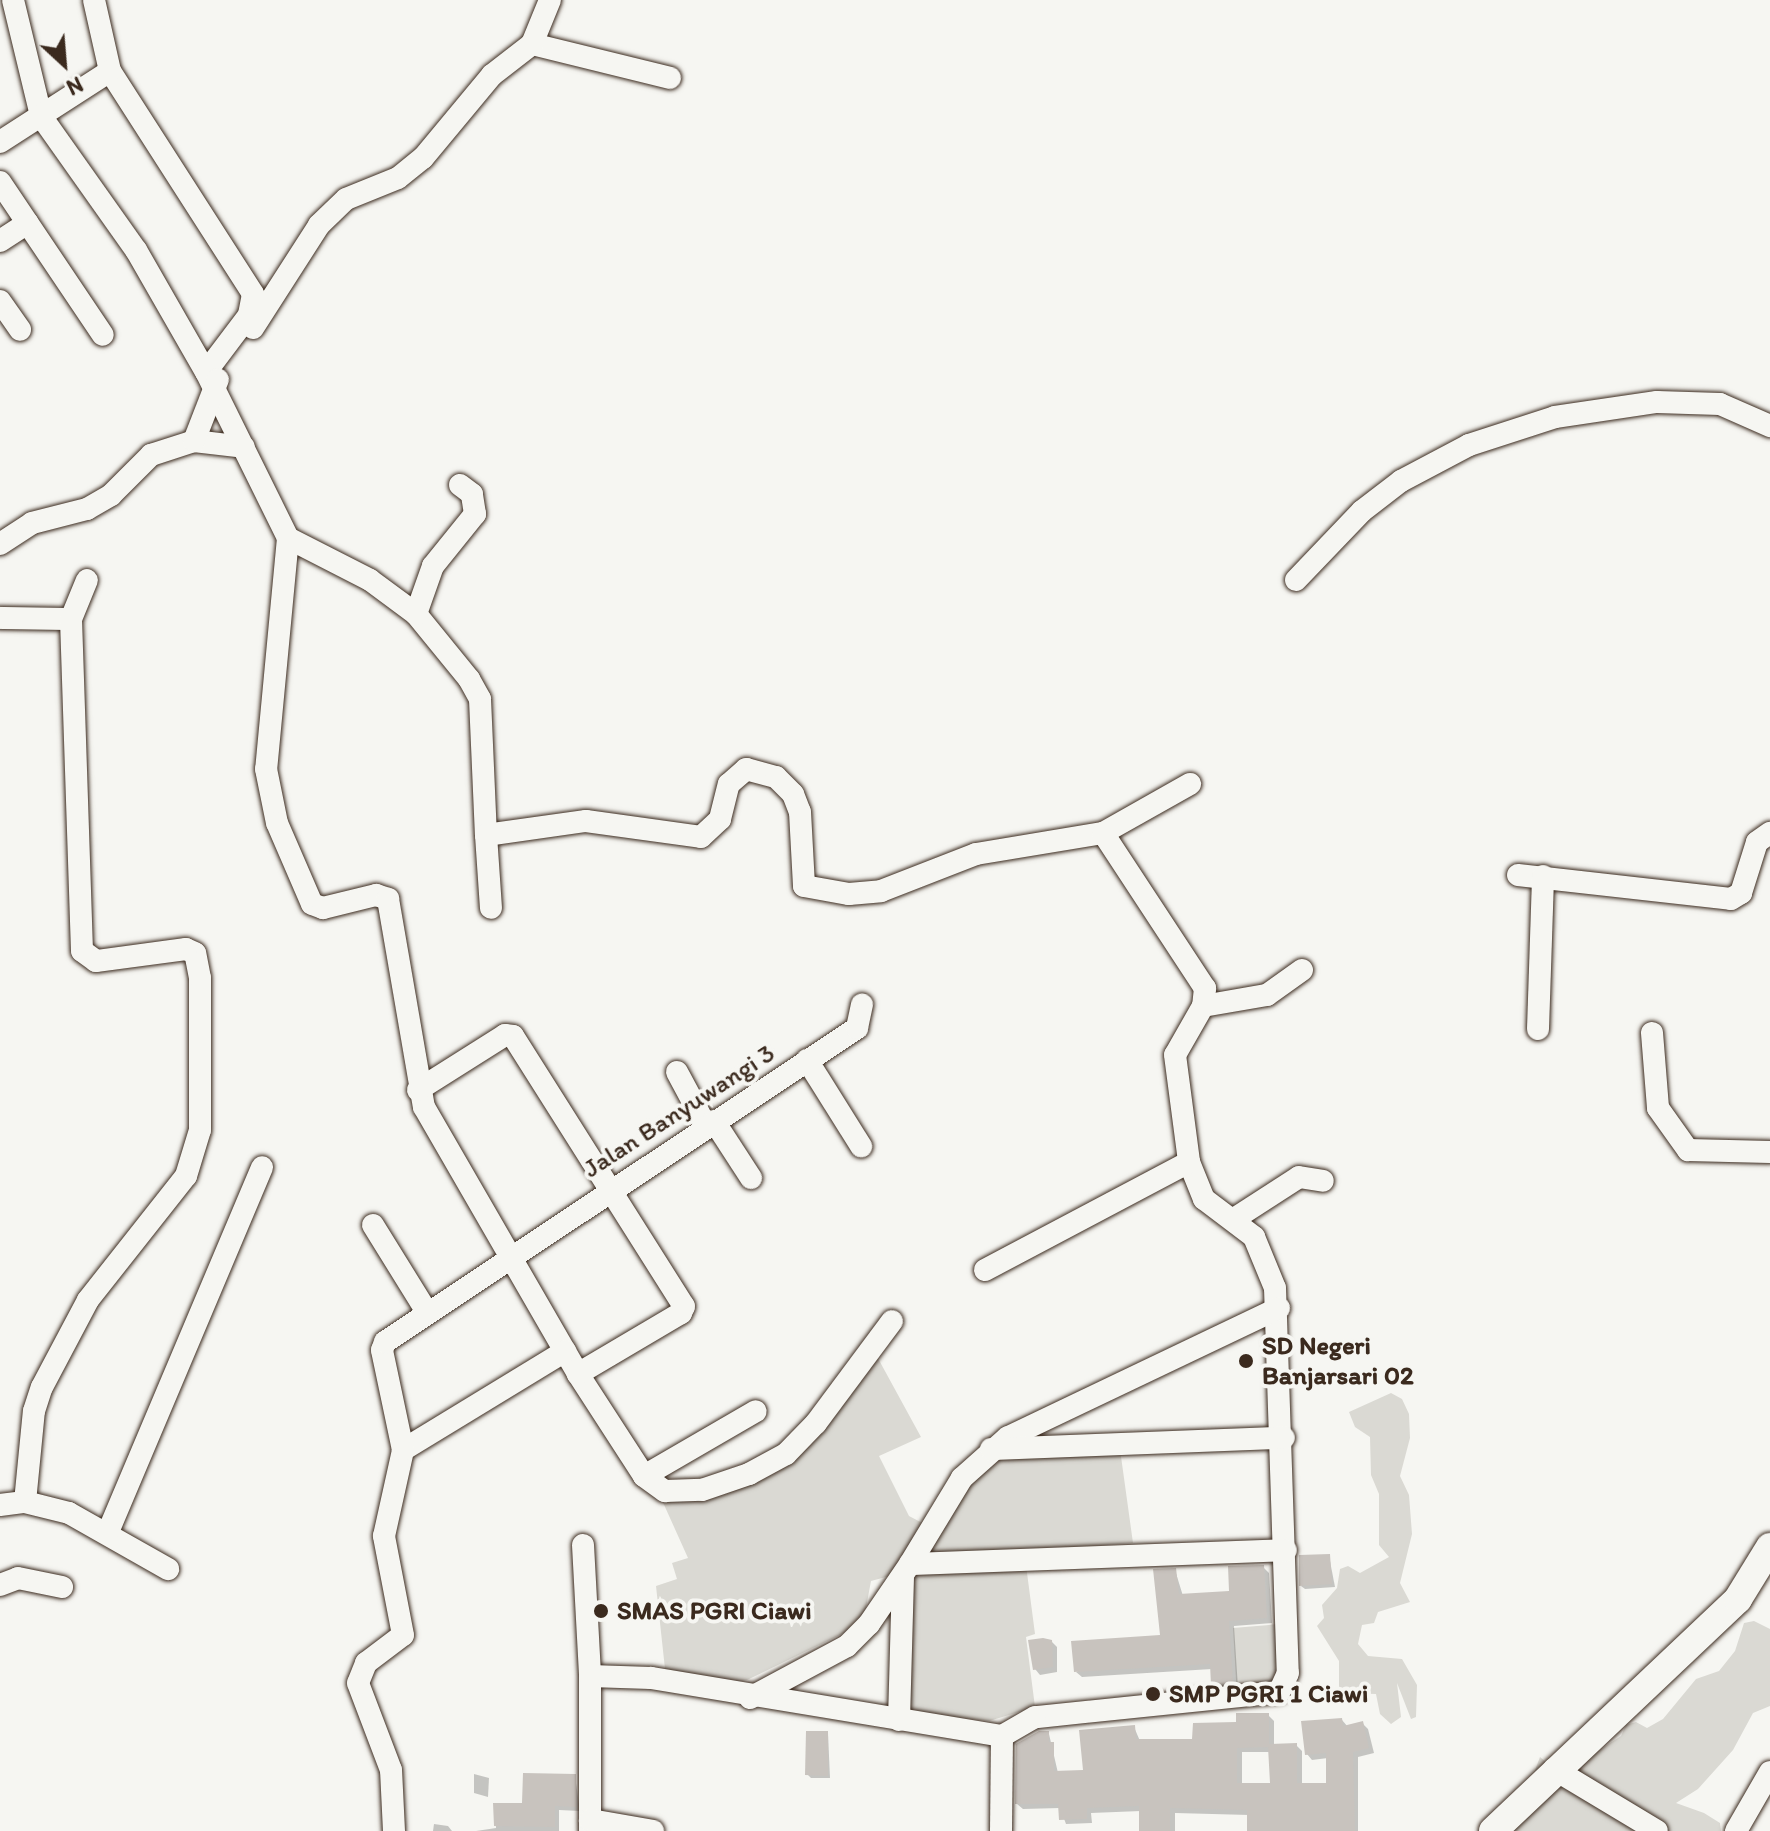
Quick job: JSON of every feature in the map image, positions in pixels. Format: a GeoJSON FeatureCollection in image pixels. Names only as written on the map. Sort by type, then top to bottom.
{"type":"FeatureCollection","features":[{"type":"Feature","properties":{"kind":"main road"},"geometry":{"type":"LineString","coordinates":[[1493,1831],[1554,1769],[1738,1599],[1770,1547]]}},
{"type":"Feature","properties":{"kind":"street"},"geometry":{"type":"LineString","coordinates":[[13,0],[41,116],[136,250],[210,379],[288,538],[270,719],[269,799],[312,904],[323,908],[376,895],[388,899],[418,1090],[437,1134],[578,1374],[644,1476],[665,1491],[682,1492],[702,1490],[769,1465],[816,1423],[892,1321]]}},
{"type":"Feature","properties":{"kind":"street"},"geometry":{"type":"LineString","coordinates":[[94,0],[110,71],[253,294],[249,315],[210,379],[194,441]]}},
{"type":"Feature","properties":{"kind":"street"},"geometry":{"type":"LineString","coordinates":[[210,379],[319,225],[346,199],[387,184],[414,166],[492,75],[532,44],[550,0]]}},
{"type":"Feature","properties":{"kind":"street"},"geometry":{"type":"LineString","coordinates":[[532,44],[670,78]]}},
{"type":"Feature","properties":{"kind":"street"},"geometry":{"type":"LineString","coordinates":[[0,142],[110,71]]}},
{"type":"Feature","properties":{"kind":"street"},"geometry":{"type":"LineString","coordinates":[[0,182],[103,335]]}},
{"type":"Feature","properties":{"kind":"street"},"geometry":{"type":"LineString","coordinates":[[0,241],[28,223]]}},
{"type":"Feature","properties":{"kind":"street"},"geometry":{"type":"LineString","coordinates":[[0,301],[20,330]]}},
{"type":"Feature","properties":{"kind":"street"},"geometry":{"type":"LineString","coordinates":[[1296,580],[1372,503],[1401,481],[1469,445],[1555,417],[1657,402],[1720,404],[1770,426]]}},
{"type":"Feature","properties":{"kind":"street"},"geometry":{"type":"LineString","coordinates":[[0,544],[32,523],[87,509],[111,495],[151,455],[194,441],[244,447]]}},
{"type":"Feature","properties":{"kind":"street"},"geometry":{"type":"LineString","coordinates":[[416,614],[433,566],[475,514],[472,494],[460,485]]}},
{"type":"Feature","properties":{"kind":"street"},"geometry":{"type":"LineString","coordinates":[[288,538],[370,580],[416,614],[480,699],[491,908]]}},
{"type":"Feature","properties":{"kind":"street"},"geometry":{"type":"LineString","coordinates":[[25,1502],[34,1411],[42,1387],[88,1300],[186,1176],[194,1161],[202,1110],[195,953],[186,949],[96,961],[82,951],[71,619],[87,580]]}},
{"type":"Feature","properties":{"kind":"street"},"geometry":{"type":"LineString","coordinates":[[0,618],[71,619]]}},
{"type":"Feature","properties":{"kind":"street"},"geometry":{"type":"LineString","coordinates":[[486,835],[586,821],[701,837],[720,819],[729,784],[746,769],[776,777],[793,794],[800,812],[804,886],[866,894],[976,854],[1103,833],[1190,784]]}},
{"type":"Feature","properties":{"kind":"street"},"geometry":{"type":"LineString","coordinates":[[590,1676],[651,1678],[750,1698],[1002,1736],[1035,1717],[1279,1692],[1287,1681],[1279,1308],[1261,1248],[1234,1219],[1204,1199],[1189,1162],[1175,1055],[1203,1006],[1202,979],[1103,833]]}},
{"type":"Feature","properties":{"kind":"street"},"geometry":{"type":"LineString","coordinates":[[1518,875],[1731,899],[1741,893],[1757,842],[1770,833]]}},
{"type":"Feature","properties":{"kind":"street"},"geometry":{"type":"LineString","coordinates":[[1538,1029],[1543,876]]}},
{"type":"Feature","properties":{"kind":"street"},"geometry":{"type":"LineString","coordinates":[[1203,1006],[1267,995],[1302,970]]}},
{"type":"Feature","properties":{"kind":"street","name":"Jalan Banyuwangi 3"},"geometry":{"type":"LineString","coordinates":[[403,1450],[382,1350],[390,1336],[857,1028],[863,1019],[862,1005]]}},
{"type":"Feature","properties":{"kind":"street"},"geometry":{"type":"LineString","coordinates":[[1652,1033],[1658,1108],[1688,1150],[1770,1152]]}},
{"type":"Feature","properties":{"kind":"street"},"geometry":{"type":"LineString","coordinates":[[418,1090],[509,1034],[610,1189],[683,1310],[578,1374]]}},
{"type":"Feature","properties":{"kind":"street"},"geometry":{"type":"LineString","coordinates":[[807,1060],[861,1146]]}},
{"type":"Feature","properties":{"kind":"street"},"geometry":{"type":"LineString","coordinates":[[677,1072],[751,1178]]}},
{"type":"Feature","properties":{"kind":"street"},"geometry":{"type":"LineString","coordinates":[[985,1270],[1189,1162]]}},
{"type":"Feature","properties":{"kind":"street"},"geometry":{"type":"LineString","coordinates":[[108,1532],[262,1167]]}},
{"type":"Feature","properties":{"kind":"street"},"geometry":{"type":"LineString","coordinates":[[1234,1219],[1299,1177],[1323,1181]]}},
{"type":"Feature","properties":{"kind":"street"},"geometry":{"type":"LineString","coordinates":[[373,1225],[427,1312]]}},
{"type":"Feature","properties":{"kind":"street"},"geometry":{"type":"LineString","coordinates":[[750,1698],[847,1646],[907,1571],[962,1478],[991,1449],[1030,1424],[1279,1308]]}},
{"type":"Feature","properties":{"kind":"street"},"geometry":{"type":"LineString","coordinates":[[394,1831],[391,1770],[358,1683],[366,1663],[403,1635],[384,1536],[403,1450],[565,1351]]}},
{"type":"Feature","properties":{"kind":"street"},"geometry":{"type":"LineString","coordinates":[[644,1476],[756,1411]]}},
{"type":"Feature","properties":{"kind":"street"},"geometry":{"type":"LineString","coordinates":[[991,1449],[1284,1438]]}},
{"type":"Feature","properties":{"kind":"street"},"geometry":{"type":"LineString","coordinates":[[0,1505],[25,1502],[69,1513],[108,1532],[168,1569]]}},
{"type":"Feature","properties":{"kind":"street"},"geometry":{"type":"LineString","coordinates":[[583,1545],[590,1676],[590,1826],[653,1831]]}},
{"type":"Feature","properties":{"kind":"street"},"geometry":{"type":"LineString","coordinates":[[907,1571],[1286,1550]]}},
{"type":"Feature","properties":{"kind":"street"},"geometry":{"type":"LineString","coordinates":[[899,1720],[907,1571]]}},
{"type":"Feature","properties":{"kind":"street"},"geometry":{"type":"LineString","coordinates":[[0,1585],[18,1578],[62,1587]]}},
{"type":"Feature","properties":{"kind":"street"},"geometry":{"type":"LineString","coordinates":[[1001,1831],[1002,1736]]}},
{"type":"Feature","properties":{"kind":"street"},"geometry":{"type":"LineString","coordinates":[[1554,1769],[1657,1831]]}},
{"type":"Feature","properties":{"kind":"street"},"geometry":{"type":"LineString","coordinates":[[1736,1831],[1770,1772]]}},
{"type":"Feature","properties":{"kind":"shaded area"},"geometry":{"type":"Polygon","coordinates":[[[874,1351],[921,1437],[879,1456],[909,1516],[930,1527],[965,1464],[1119,1442],[1133,1543],[1002,1553],[1026,1565],[1035,1634],[1026,1637],[1035,1707],[989,1721],[909,1713],[897,1574],[871,1581],[865,1613],[850,1630],[747,1680],[714,1687],[674,1678],[665,1669],[656,1586],[677,1579],[672,1563],[688,1558],[661,1498],[761,1475],[874,1351]]]}},
{"type":"Feature","properties":{"kind":"shaded area"},"geometry":{"type":"Polygon","coordinates":[[[1391,1393],[1402,1399],[1409,1414],[1410,1438],[1400,1476],[1409,1495],[1412,1534],[1400,1583],[1410,1602],[1378,1612],[1374,1623],[1362,1625],[1358,1644],[1368,1656],[1402,1659],[1417,1685],[1416,1717],[1411,1719],[1397,1683],[1401,1717],[1391,1724],[1380,1714],[1376,1694],[1339,1693],[1339,1661],[1317,1626],[1324,1618],[1322,1605],[1337,1588],[1340,1569],[1348,1566],[1360,1573],[1389,1557],[1379,1545],[1379,1494],[1371,1475],[1370,1437],[1355,1427],[1349,1412],[1391,1393]]]}},
{"type":"Feature","properties":{"kind":"shaded area"},"geometry":{"type":"Polygon","coordinates":[[[1754,1621],[1770,1629],[1770,1706],[1753,1713],[1733,1750],[1698,1789],[1676,1803],[1704,1813],[1720,1823],[1721,1831],[1512,1831],[1540,1757],[1554,1769],[1592,1755],[1621,1736],[1626,1725],[1636,1722],[1647,1728],[1663,1719],[1696,1679],[1719,1671],[1735,1651],[1744,1623],[1754,1621]]]}},
{"type":"Feature","properties":{"kind":"shaded area"},"geometry":{"type":"Polygon","coordinates":[[[1280,1624],[1279,1688],[1237,1697],[1233,1628],[1280,1624]]]}},
{"type":"Feature","properties":{"kind":"building"},"geometry":{"type":"Polygon","coordinates":[[[1330,1554],[1332,1584],[1299,1586],[1299,1555],[1330,1554]]]}},
{"type":"Feature","properties":{"kind":"building"},"geometry":{"type":"Polygon","coordinates":[[[1264,1565],[1267,1618],[1229,1621],[1233,1683],[1211,1685],[1210,1664],[1074,1672],[1071,1641],[1160,1635],[1153,1569],[1176,1568],[1179,1594],[1229,1591],[1228,1566],[1264,1565]]]}},
{"type":"Feature","properties":{"kind":"building"},"geometry":{"type":"Polygon","coordinates":[[[1028,1640],[1052,1640],[1053,1667],[1033,1670],[1028,1640]]]}},
{"type":"Feature","properties":{"kind":"building"},"geometry":{"type":"Polygon","coordinates":[[[1236,1713],[1269,1713],[1269,1744],[1297,1743],[1297,1783],[1326,1783],[1326,1753],[1305,1755],[1301,1721],[1342,1718],[1343,1726],[1363,1721],[1369,1748],[1353,1752],[1355,1831],[1247,1831],[1247,1810],[1170,1808],[1170,1831],[1139,1831],[1139,1806],[1087,1808],[1087,1819],[1059,1820],[1058,1804],[1015,1804],[1016,1744],[1039,1731],[1049,1731],[1049,1742],[1054,1742],[1054,1771],[1083,1770],[1079,1730],[1135,1725],[1136,1739],[1192,1739],[1193,1723],[1236,1722],[1236,1713]],[[1268,1747],[1237,1748],[1237,1783],[1270,1783],[1268,1747]]]}},
{"type":"Feature","properties":{"kind":"building"},"geometry":{"type":"Polygon","coordinates":[[[806,1731],[828,1731],[828,1776],[805,1775],[806,1731]]]}},
{"type":"Feature","properties":{"kind":"building"},"geometry":{"type":"Polygon","coordinates":[[[523,1773],[576,1774],[576,1807],[555,1806],[555,1827],[494,1826],[493,1803],[522,1803],[523,1773]]]}},
{"type":"Feature","properties":{"kind":"place","name":"SD Negeri Banjarsari 02"},"geometry":{"type":"Point","coordinates":[1246,1361]}},
{"type":"Feature","properties":{"kind":"place","name":"SMAS PGRI Ciawi"},"geometry":{"type":"Point","coordinates":[601,1611]}},
{"type":"Feature","properties":{"kind":"place","name":"SMP PGRI 1 Ciawi"},"geometry":{"type":"Point","coordinates":[1153,1694]}}]}
